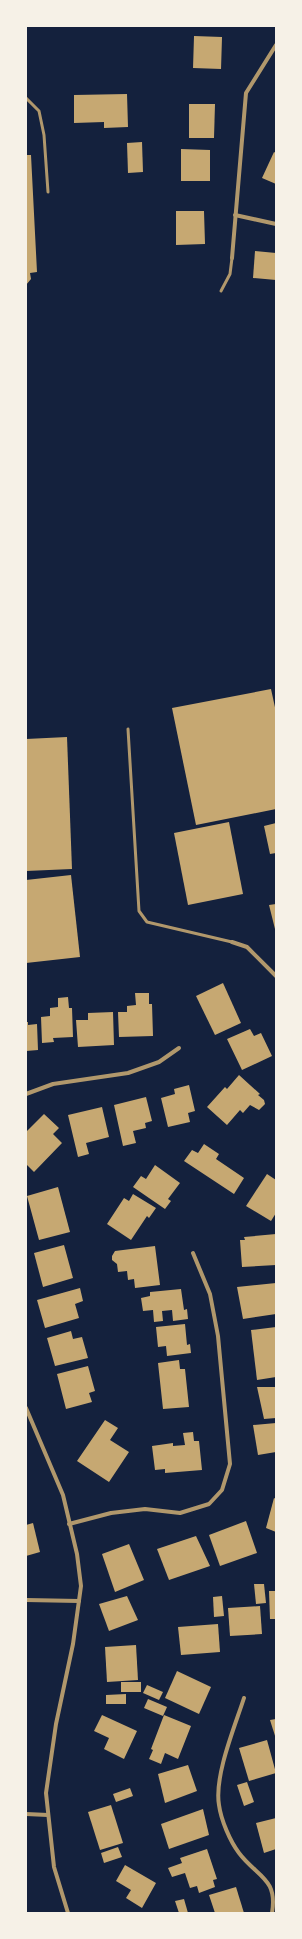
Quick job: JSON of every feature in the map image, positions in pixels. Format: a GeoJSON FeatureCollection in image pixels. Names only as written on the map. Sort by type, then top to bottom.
{"type":"FeatureCollection","features":[{"type":"Feature","properties":{"kind":"street"},"geometry":{"type":"LineString","coordinates":[[232,258],[246,93],[276,45]]}},
{"type":"Feature","properties":{"kind":"street"},"geometry":{"type":"LineString","coordinates":[[236,215],[276,224]]}},
{"type":"Feature","properties":{"kind":"street"},"geometry":{"type":"LineString","coordinates":[[232,942],[247,947],[276,976]]}},
{"type":"Feature","properties":{"kind":"street"},"geometry":{"type":"LineString","coordinates":[[26,1094],[54,1084],[128,1073],[159,1062],[179,1048]]}},
{"type":"Feature","properties":{"kind":"street"},"geometry":{"type":"LineString","coordinates":[[70,1524],[110,1513],[145,1509],[180,1512],[209,1504],[222,1490],[230,1464],[218,1336],[210,1294],[193,1253]]}},
{"type":"Feature","properties":{"kind":"street"},"geometry":{"type":"LineString","coordinates":[[26,1408],[63,1495],[77,1554],[80,1578],[74,1644],[56,1724],[46,1793],[54,1866],[68,1913]]}},
{"type":"Feature","properties":{"kind":"street"},"geometry":{"type":"LineString","coordinates":[[26,1600],[78,1601]]}},
{"type":"Feature","properties":{"kind":"street"},"geometry":{"type":"LineString","coordinates":[[244,1698],[219,1781],[219,1805],[227,1828],[239,1853],[271,1886],[275,1899],[272,1913]]}},
{"type":"Feature","properties":{"kind":"street"},"geometry":{"type":"LineString","coordinates":[[26,1814],[48,1815]]}},
{"type":"Feature","properties":{"kind":"lane"},"geometry":{"type":"LineString","coordinates":[[26,98],[39,111],[44,135],[48,192]]}},
{"type":"Feature","properties":{"kind":"lane"},"geometry":{"type":"LineString","coordinates":[[222,291],[230,274],[232,258]]}},
{"type":"Feature","properties":{"kind":"lane"},"geometry":{"type":"LineString","coordinates":[[128,728],[139,911],[147,922],[232,942]]}},
{"type":"Feature","properties":{"kind":"building"},"geometry":{"type":"Polygon","coordinates":[[[194,36],[222,37],[221,69],[193,68],[194,36]]]}},
{"type":"Feature","properties":{"kind":"building"},"geometry":{"type":"Polygon","coordinates":[[[127,94],[128,127],[104,128],[104,122],[74,123],[74,95],[127,94]]]}},
{"type":"Feature","properties":{"kind":"building"},"geometry":{"type":"Polygon","coordinates":[[[189,104],[215,104],[214,138],[189,138],[189,104]]]}},
{"type":"Feature","properties":{"kind":"building"},"geometry":{"type":"Polygon","coordinates":[[[142,142],[143,172],[128,173],[127,143],[142,142]]]}},
{"type":"Feature","properties":{"kind":"building"},"geometry":{"type":"Polygon","coordinates":[[[181,149],[210,150],[210,181],[181,181],[181,149]]]}},
{"type":"Feature","properties":{"kind":"building"},"geometry":{"type":"Polygon","coordinates":[[[274,152],[276,153],[276,184],[262,178],[274,152]]]}},
{"type":"Feature","properties":{"kind":"building"},"geometry":{"type":"Polygon","coordinates":[[[26,155],[31,155],[37,272],[30,273],[31,279],[26,285],[26,155]]]}},
{"type":"Feature","properties":{"kind":"building"},"geometry":{"type":"Polygon","coordinates":[[[176,211],[204,211],[205,244],[176,245],[176,211]]]}},
{"type":"Feature","properties":{"kind":"building"},"geometry":{"type":"Polygon","coordinates":[[[255,251],[276,253],[276,280],[253,278],[255,251]]]}},
{"type":"Feature","properties":{"kind":"building"},"geometry":{"type":"Polygon","coordinates":[[[271,689],[276,712],[276,809],[196,825],[172,708],[271,689]]]}},
{"type":"Feature","properties":{"kind":"building"},"geometry":{"type":"Polygon","coordinates":[[[67,737],[72,869],[26,871],[26,739],[67,737]]]}},
{"type":"Feature","properties":{"kind":"building"},"geometry":{"type":"Polygon","coordinates":[[[229,822],[243,894],[188,905],[174,833],[229,822]]]}},
{"type":"Feature","properties":{"kind":"building"},"geometry":{"type":"Polygon","coordinates":[[[276,823],[276,853],[270,854],[264,826],[276,823]]]}},
{"type":"Feature","properties":{"kind":"building"},"geometry":{"type":"Polygon","coordinates":[[[71,875],[80,957],[26,963],[26,880],[71,875]]]}},
{"type":"Feature","properties":{"kind":"building"},"geometry":{"type":"Polygon","coordinates":[[[276,904],[276,929],[275,929],[269,905],[276,904]]]}},
{"type":"Feature","properties":{"kind":"building"},"geometry":{"type":"Polygon","coordinates":[[[223,983],[241,1023],[215,1035],[196,996],[223,983]]]}},
{"type":"Feature","properties":{"kind":"building"},"geometry":{"type":"Polygon","coordinates":[[[135,993],[149,993],[149,1004],[152,1004],[153,1036],[119,1037],[118,1012],[127,1012],[127,1006],[136,1005],[135,993]]]}},
{"type":"Feature","properties":{"kind":"building"},"geometry":{"type":"Polygon","coordinates":[[[68,997],[69,1008],[72,1008],[73,1037],[53,1038],[54,1042],[42,1043],[41,1017],[50,1016],[50,1008],[58,1007],[58,998],[68,997]]]}},
{"type":"Feature","properties":{"kind":"building"},"geometry":{"type":"Polygon","coordinates":[[[113,1012],[114,1045],[78,1047],[76,1020],[88,1020],[88,1013],[113,1012]]]}},
{"type":"Feature","properties":{"kind":"building"},"geometry":{"type":"Polygon","coordinates":[[[26,1022],[28,1022],[28,1025],[37,1024],[38,1050],[26,1051],[26,1022]]]}},
{"type":"Feature","properties":{"kind":"building"},"geometry":{"type":"Polygon","coordinates":[[[250,1029],[254,1036],[261,1033],[272,1056],[242,1070],[227,1039],[250,1029]]]}},
{"type":"Feature","properties":{"kind":"building"},"geometry":{"type":"Polygon","coordinates":[[[239,1075],[260,1094],[258,1095],[264,1100],[265,1104],[259,1110],[250,1105],[243,1113],[240,1110],[227,1125],[207,1107],[225,1087],[227,1089],[239,1075]]]}},
{"type":"Feature","properties":{"kind":"building"},"geometry":{"type":"Polygon","coordinates":[[[189,1085],[195,1111],[188,1113],[190,1122],[168,1127],[161,1098],[175,1094],[174,1089],[189,1085]]]}},
{"type":"Feature","properties":{"kind":"building"},"geometry":{"type":"Polygon","coordinates":[[[146,1097],[152,1121],[145,1123],[146,1128],[133,1131],[136,1143],[123,1146],[114,1105],[146,1097]]]}},
{"type":"Feature","properties":{"kind":"building"},"geometry":{"type":"Polygon","coordinates":[[[102,1107],[109,1137],[86,1143],[89,1154],[78,1157],[68,1115],[102,1107]]]}},
{"type":"Feature","properties":{"kind":"building"},"geometry":{"type":"Polygon","coordinates":[[[44,1114],[59,1128],[53,1134],[62,1143],[34,1172],[26,1164],[26,1132],[44,1114]]]}},
{"type":"Feature","properties":{"kind":"building"},"geometry":{"type":"Polygon","coordinates":[[[204,1144],[219,1154],[216,1159],[244,1178],[234,1194],[184,1161],[192,1150],[198,1153],[204,1144]]]}},
{"type":"Feature","properties":{"kind":"building"},"geometry":{"type":"Polygon","coordinates":[[[155,1165],[180,1183],[168,1199],[171,1201],[165,1209],[133,1187],[141,1176],[146,1179],[155,1165]]]}},
{"type":"Feature","properties":{"kind":"building"},"geometry":{"type":"Polygon","coordinates":[[[267,1174],[276,1180],[276,1213],[271,1221],[246,1206],[267,1174]]]}},
{"type":"Feature","properties":{"kind":"building"},"geometry":{"type":"Polygon","coordinates":[[[58,1187],[70,1232],[39,1240],[27,1196],[58,1187]]]}},
{"type":"Feature","properties":{"kind":"building"},"geometry":{"type":"Polygon","coordinates":[[[133,1194],[156,1208],[149,1218],[147,1216],[131,1240],[107,1224],[124,1198],[129,1201],[133,1194]]]}},
{"type":"Feature","properties":{"kind":"building"},"geometry":{"type":"Polygon","coordinates":[[[276,1234],[276,1265],[242,1267],[240,1240],[245,1240],[244,1237],[276,1234]]]}},
{"type":"Feature","properties":{"kind":"building"},"geometry":{"type":"Polygon","coordinates":[[[64,1245],[73,1278],[43,1287],[34,1253],[64,1245]]]}},
{"type":"Feature","properties":{"kind":"building"},"geometry":{"type":"Polygon","coordinates":[[[155,1246],[160,1285],[135,1288],[134,1279],[128,1280],[127,1271],[118,1272],[117,1264],[112,1260],[112,1256],[115,1251],[155,1246]]]}},
{"type":"Feature","properties":{"kind":"building"},"geometry":{"type":"Polygon","coordinates":[[[276,1283],[276,1314],[243,1319],[237,1287],[276,1283]]]}},
{"type":"Feature","properties":{"kind":"building"},"geometry":{"type":"Polygon","coordinates":[[[80,1288],[83,1301],[75,1304],[79,1318],[45,1328],[37,1300],[80,1288]]]}},
{"type":"Feature","properties":{"kind":"building"},"geometry":{"type":"Polygon","coordinates":[[[181,1289],[184,1310],[187,1309],[188,1319],[173,1321],[172,1310],[162,1311],[163,1321],[154,1322],[153,1310],[143,1311],[141,1298],[150,1296],[150,1292],[181,1289]]]}},
{"type":"Feature","properties":{"kind":"building"},"geometry":{"type":"Polygon","coordinates":[[[185,1324],[187,1345],[190,1344],[191,1353],[167,1356],[166,1346],[158,1347],[156,1327],[185,1324]]]}},
{"type":"Feature","properties":{"kind":"building"},"geometry":{"type":"Polygon","coordinates":[[[276,1327],[276,1377],[257,1380],[251,1330],[276,1327]]]}},
{"type":"Feature","properties":{"kind":"building"},"geometry":{"type":"Polygon","coordinates":[[[71,1331],[73,1339],[82,1337],[88,1358],[55,1366],[47,1338],[71,1331]]]}},
{"type":"Feature","properties":{"kind":"building"},"geometry":{"type":"Polygon","coordinates":[[[179,1360],[180,1369],[185,1369],[189,1407],[163,1409],[158,1363],[179,1360]]]}},
{"type":"Feature","properties":{"kind":"building"},"geometry":{"type":"Polygon","coordinates":[[[88,1366],[95,1391],[89,1393],[92,1402],[66,1409],[57,1374],[88,1366]]]}},
{"type":"Feature","properties":{"kind":"building"},"geometry":{"type":"Polygon","coordinates":[[[257,1387],[276,1387],[276,1418],[264,1419],[257,1387]]]}},
{"type":"Feature","properties":{"kind":"building"},"geometry":{"type":"Polygon","coordinates":[[[105,1420],[118,1428],[110,1440],[129,1452],[109,1482],[77,1461],[105,1420]]]}},
{"type":"Feature","properties":{"kind":"building"},"geometry":{"type":"Polygon","coordinates":[[[276,1423],[276,1452],[258,1455],[253,1425],[276,1423]]]}},
{"type":"Feature","properties":{"kind":"building"},"geometry":{"type":"Polygon","coordinates":[[[193,1432],[194,1441],[199,1441],[202,1470],[165,1473],[165,1469],[155,1470],[152,1446],[173,1443],[173,1446],[185,1445],[183,1433],[193,1432]]]}},
{"type":"Feature","properties":{"kind":"building"},"geometry":{"type":"Polygon","coordinates":[[[274,1498],[276,1499],[276,1532],[266,1528],[274,1498]]]}},
{"type":"Feature","properties":{"kind":"building"},"geometry":{"type":"Polygon","coordinates":[[[246,1521],[257,1553],[220,1566],[209,1535],[246,1521]]]}},
{"type":"Feature","properties":{"kind":"building"},"geometry":{"type":"Polygon","coordinates":[[[33,1523],[40,1552],[26,1556],[26,1525],[33,1523]]]}},
{"type":"Feature","properties":{"kind":"building"},"geometry":{"type":"Polygon","coordinates":[[[196,1536],[210,1566],[169,1580],[157,1549],[196,1536]]]}},
{"type":"Feature","properties":{"kind":"building"},"geometry":{"type":"Polygon","coordinates":[[[129,1544],[144,1580],[115,1592],[102,1554],[129,1544]]]}},
{"type":"Feature","properties":{"kind":"building"},"geometry":{"type":"Polygon","coordinates":[[[254,1584],[264,1584],[266,1603],[256,1604],[254,1584]]]}},
{"type":"Feature","properties":{"kind":"building"},"geometry":{"type":"Polygon","coordinates":[[[269,1591],[276,1591],[276,1619],[270,1619],[269,1591]]]}},
{"type":"Feature","properties":{"kind":"building"},"geometry":{"type":"Polygon","coordinates":[[[127,1596],[138,1620],[109,1631],[99,1604],[127,1596]]]}},
{"type":"Feature","properties":{"kind":"building"},"geometry":{"type":"Polygon","coordinates":[[[222,1596],[224,1616],[214,1617],[213,1597],[222,1596]]]}},
{"type":"Feature","properties":{"kind":"building"},"geometry":{"type":"Polygon","coordinates":[[[260,1606],[262,1634],[230,1636],[228,1608],[260,1606]]]}},
{"type":"Feature","properties":{"kind":"building"},"geometry":{"type":"Polygon","coordinates":[[[218,1624],[220,1652],[181,1655],[178,1627],[218,1624]]]}},
{"type":"Feature","properties":{"kind":"building"},"geometry":{"type":"Polygon","coordinates":[[[136,1645],[138,1680],[107,1682],[105,1647],[136,1645]]]}},
{"type":"Feature","properties":{"kind":"building"},"geometry":{"type":"Polygon","coordinates":[[[177,1671],[211,1687],[199,1714],[165,1698],[177,1671]]]}},
{"type":"Feature","properties":{"kind":"building"},"geometry":{"type":"Polygon","coordinates":[[[121,1682],[141,1682],[141,1692],[121,1692],[121,1682]]]}},
{"type":"Feature","properties":{"kind":"building"},"geometry":{"type":"Polygon","coordinates":[[[147,1685],[163,1692],[159,1700],[143,1693],[147,1685]]]}},
{"type":"Feature","properties":{"kind":"building"},"geometry":{"type":"Polygon","coordinates":[[[126,1694],[126,1704],[106,1704],[106,1695],[126,1694]]]}},
{"type":"Feature","properties":{"kind":"building"},"geometry":{"type":"Polygon","coordinates":[[[148,1699],[167,1707],[163,1716],[144,1708],[148,1699]]]}},
{"type":"Feature","properties":{"kind":"building"},"geometry":{"type":"Polygon","coordinates":[[[102,1715],[137,1731],[124,1759],[104,1749],[109,1738],[94,1731],[102,1715]]]}},
{"type":"Feature","properties":{"kind":"building"},"geometry":{"type":"Polygon","coordinates":[[[164,1715],[191,1726],[178,1759],[165,1753],[161,1764],[149,1759],[153,1750],[151,1749],[164,1715]]]}},
{"type":"Feature","properties":{"kind":"building"},"geometry":{"type":"Polygon","coordinates":[[[276,1719],[276,1739],[270,1720],[276,1719]]]}},
{"type":"Feature","properties":{"kind":"building"},"geometry":{"type":"Polygon","coordinates":[[[267,1740],[276,1773],[249,1781],[239,1748],[267,1740]]]}},
{"type":"Feature","properties":{"kind":"building"},"geometry":{"type":"Polygon","coordinates":[[[188,1765],[197,1791],[165,1803],[158,1774],[188,1765]]]}},
{"type":"Feature","properties":{"kind":"building"},"geometry":{"type":"Polygon","coordinates":[[[247,1782],[254,1802],[244,1806],[237,1785],[247,1782]]]}},
{"type":"Feature","properties":{"kind":"building"},"geometry":{"type":"Polygon","coordinates":[[[130,1788],[133,1796],[116,1802],[113,1794],[130,1788]]]}},
{"type":"Feature","properties":{"kind":"building"},"geometry":{"type":"Polygon","coordinates":[[[111,1805],[123,1843],[100,1850],[88,1812],[111,1805]]]}},
{"type":"Feature","properties":{"kind":"building"},"geometry":{"type":"Polygon","coordinates":[[[203,1809],[209,1835],[169,1849],[161,1824],[203,1809]]]}},
{"type":"Feature","properties":{"kind":"building"},"geometry":{"type":"Polygon","coordinates":[[[276,1818],[276,1849],[264,1853],[256,1823],[276,1818]]]}},
{"type":"Feature","properties":{"kind":"building"},"geometry":{"type":"Polygon","coordinates":[[[118,1847],[122,1857],[104,1863],[101,1853],[118,1847]]]}},
{"type":"Feature","properties":{"kind":"building"},"geometry":{"type":"Polygon","coordinates":[[[207,1849],[217,1879],[213,1880],[215,1887],[199,1893],[197,1886],[190,1888],[185,1873],[172,1877],[168,1868],[182,1863],[180,1858],[207,1849]]]}},
{"type":"Feature","properties":{"kind":"building"},"geometry":{"type":"Polygon","coordinates":[[[125,1865],[156,1883],[142,1908],[126,1898],[131,1890],[116,1881],[125,1865]]]}},
{"type":"Feature","properties":{"kind":"building"},"geometry":{"type":"Polygon","coordinates":[[[236,1887],[244,1913],[215,1913],[209,1895],[236,1887]]]}},
{"type":"Feature","properties":{"kind":"building"},"geometry":{"type":"Polygon","coordinates":[[[184,1899],[188,1913],[179,1913],[175,1901],[184,1899]]]}}]}
